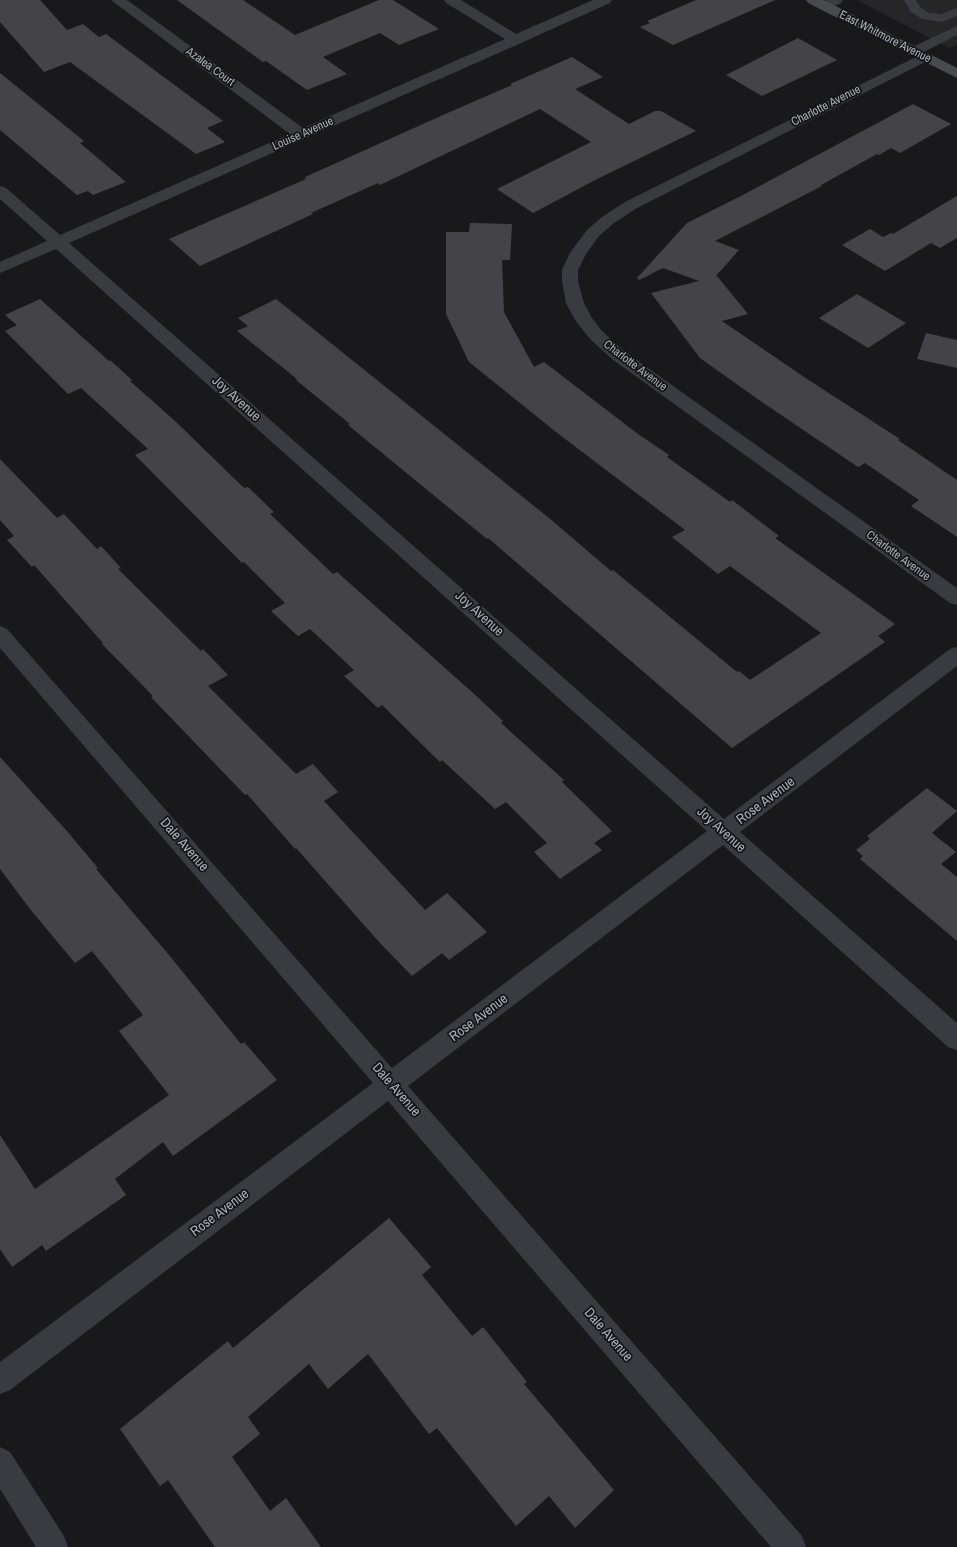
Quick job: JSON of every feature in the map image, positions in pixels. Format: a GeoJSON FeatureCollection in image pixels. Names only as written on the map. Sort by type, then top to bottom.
{"type":"FeatureCollection","features":[{"type":"Feature","properties":{"kind":"main road","name":"East Whitmore Avenue"},"geometry":{"type":"LineString","coordinates":[[825,2],[957,74]]}},
{"type":"Feature","properties":{"kind":"street","name":"Azalea Court"},"geometry":{"type":"LineString","coordinates":[[118,0],[302,134]]}},
{"type":"Feature","properties":{"kind":"street"},"geometry":{"type":"LineString","coordinates":[[451,0],[516,40]]}},
{"type":"Feature","properties":{"kind":"street","name":"Louise Avenue"},"geometry":{"type":"LineString","coordinates":[[0,268],[605,0]]}},
{"type":"Feature","properties":{"kind":"street","name":"Charlotte Avenue"},"geometry":{"type":"LineString","coordinates":[[918,54],[631,205],[608,220],[593,232],[578,253],[570,270],[570,281],[575,303],[584,320],[596,335],[618,355],[957,598]]}},
{"type":"Feature","properties":{"kind":"street","name":"Joy Avenue"},"geometry":{"type":"LineString","coordinates":[[0,190],[957,1039]]}},
{"type":"Feature","properties":{"kind":"street","name":"Dale Avenue"},"geometry":{"type":"LineString","coordinates":[[0,634],[791,1547]]}},
{"type":"Feature","properties":{"kind":"street","name":"Rose Avenue"},"geometry":{"type":"LineString","coordinates":[[0,1380],[957,655]]}},
{"type":"Feature","properties":{"kind":"street"},"geometry":{"type":"LineString","coordinates":[[0,1462],[53,1547]]}},
{"type":"Feature","properties":{"kind":"lane"},"geometry":{"type":"LineString","coordinates":[[910,0],[918,12],[926,16],[942,18],[957,12]]}},
{"type":"Feature","properties":{"kind":"lane"},"geometry":{"type":"LineString","coordinates":[[919,0],[938,9],[957,12]]}},
{"type":"Feature","properties":{"kind":"lane"},"geometry":{"type":"LineString","coordinates":[[918,54],[957,30]]}},
{"type":"Feature","properties":{"kind":"shaded area"},"geometry":{"type":"Polygon","coordinates":[[[857,0],[957,0],[957,44],[949,48],[857,0]]]}},
{"type":"Feature","properties":{"kind":"building"},"geometry":{"type":"Polygon","coordinates":[[[0,0],[40,0],[67,30],[83,24],[99,37],[106,34],[223,121],[207,128],[225,142],[196,154],[70,62],[44,72],[0,22],[0,0]]]}},
{"type":"Feature","properties":{"kind":"building"},"geometry":{"type":"Polygon","coordinates":[[[177,0],[243,0],[295,35],[379,0],[393,0],[439,29],[399,45],[380,33],[323,57],[347,74],[307,90],[266,61],[263,62],[177,0]]]}},
{"type":"Feature","properties":{"kind":"building"},"geometry":{"type":"Polygon","coordinates":[[[696,0],[775,0],[673,45],[640,27],[650,23],[647,21],[696,0]]]}},
{"type":"Feature","properties":{"kind":"building"},"geometry":{"type":"Polygon","coordinates":[[[798,38],[837,60],[762,96],[726,75],[798,38]]]}},
{"type":"Feature","properties":{"kind":"building"},"geometry":{"type":"Polygon","coordinates":[[[572,57],[603,77],[575,89],[629,124],[655,111],[661,111],[696,131],[599,178],[533,213],[497,189],[591,142],[540,109],[380,185],[378,183],[311,213],[313,214],[200,266],[169,239],[306,179],[305,177],[572,57]]]}},
{"type":"Feature","properties":{"kind":"building"},"geometry":{"type":"Polygon","coordinates":[[[0,73],[84,141],[80,143],[126,182],[93,195],[88,191],[77,195],[0,130],[0,73]]]}},
{"type":"Feature","properties":{"kind":"building"},"geometry":{"type":"Polygon","coordinates":[[[913,104],[951,124],[900,153],[891,148],[879,155],[877,154],[821,185],[822,186],[715,241],[739,250],[715,277],[717,276],[748,314],[722,321],[807,379],[900,439],[898,440],[957,480],[957,537],[911,506],[919,500],[865,463],[858,467],[700,358],[651,293],[699,281],[663,268],[639,280],[637,278],[687,223],[741,196],[913,104]]]}},
{"type":"Feature","properties":{"kind":"building"},"geometry":{"type":"Polygon","coordinates":[[[957,196],[957,238],[940,248],[931,243],[885,271],[842,245],[870,229],[883,237],[891,233],[893,234],[957,196]]]}},
{"type":"Feature","properties":{"kind":"building"},"geometry":{"type":"Polygon","coordinates":[[[470,223],[512,224],[510,260],[502,260],[504,312],[534,367],[544,362],[638,434],[669,455],[667,457],[730,502],[732,500],[779,536],[775,538],[895,624],[878,636],[885,642],[732,748],[488,538],[487,539],[348,425],[350,424],[237,331],[248,326],[238,318],[276,299],[549,518],[611,571],[613,570],[737,672],[739,671],[750,680],[821,633],[730,566],[718,574],[672,537],[685,530],[556,432],[469,362],[446,314],[446,232],[469,232],[470,223]]]}},
{"type":"Feature","properties":{"kind":"building"},"geometry":{"type":"Polygon","coordinates":[[[857,294],[906,323],[868,348],[819,318],[857,294]]]}},
{"type":"Feature","properties":{"kind":"building"},"geometry":{"type":"Polygon","coordinates":[[[40,299],[132,380],[130,381],[175,421],[244,488],[248,487],[274,512],[270,514],[333,574],[337,572],[472,692],[503,721],[501,723],[564,780],[562,782],[612,831],[594,843],[602,850],[560,879],[534,852],[547,843],[506,802],[495,809],[442,760],[440,762],[382,705],[378,708],[344,676],[354,670],[310,629],[298,636],[271,611],[285,603],[244,562],[242,563],[135,455],[148,449],[81,388],[68,394],[5,331],[17,325],[5,315],[40,299]]]}},
{"type":"Feature","properties":{"kind":"building"},"geometry":{"type":"Polygon","coordinates":[[[926,333],[957,340],[957,368],[917,359],[926,333]]]}},
{"type":"Feature","properties":{"kind":"building"},"geometry":{"type":"Polygon","coordinates":[[[0,459],[57,518],[64,514],[97,549],[101,546],[121,568],[118,569],[201,651],[203,649],[228,675],[208,686],[296,774],[313,764],[338,792],[324,801],[425,910],[447,893],[487,932],[449,960],[442,953],[412,976],[380,943],[247,794],[245,795],[151,697],[153,696],[102,644],[103,643],[34,565],[32,567],[7,540],[14,536],[0,520],[0,459]]]}},
{"type":"Feature","properties":{"kind":"building"},"geometry":{"type":"Polygon","coordinates":[[[0,757],[98,868],[96,869],[169,955],[241,1044],[244,1042],[277,1080],[173,1156],[163,1142],[115,1179],[126,1195],[46,1251],[42,1245],[12,1267],[0,1249],[0,1135],[35,1189],[169,1095],[119,1031],[143,1015],[92,951],[75,963],[30,909],[0,869],[0,757]]]}},
{"type":"Feature","properties":{"kind":"building"},"geometry":{"type":"Polygon","coordinates":[[[927,788],[957,811],[932,833],[956,852],[941,864],[957,877],[957,941],[860,859],[863,856],[856,850],[870,839],[867,836],[927,788]]]}},
{"type":"Feature","properties":{"kind":"building"},"geometry":{"type":"Polygon","coordinates":[[[389,1218],[431,1267],[422,1275],[472,1336],[483,1327],[527,1382],[524,1384],[614,1490],[575,1528],[549,1496],[516,1526],[437,1428],[429,1434],[368,1354],[328,1389],[309,1364],[248,1417],[260,1434],[232,1457],[270,1511],[286,1498],[321,1547],[215,1547],[168,1480],[160,1486],[120,1429],[228,1341],[233,1348],[389,1218]]]}}]}
